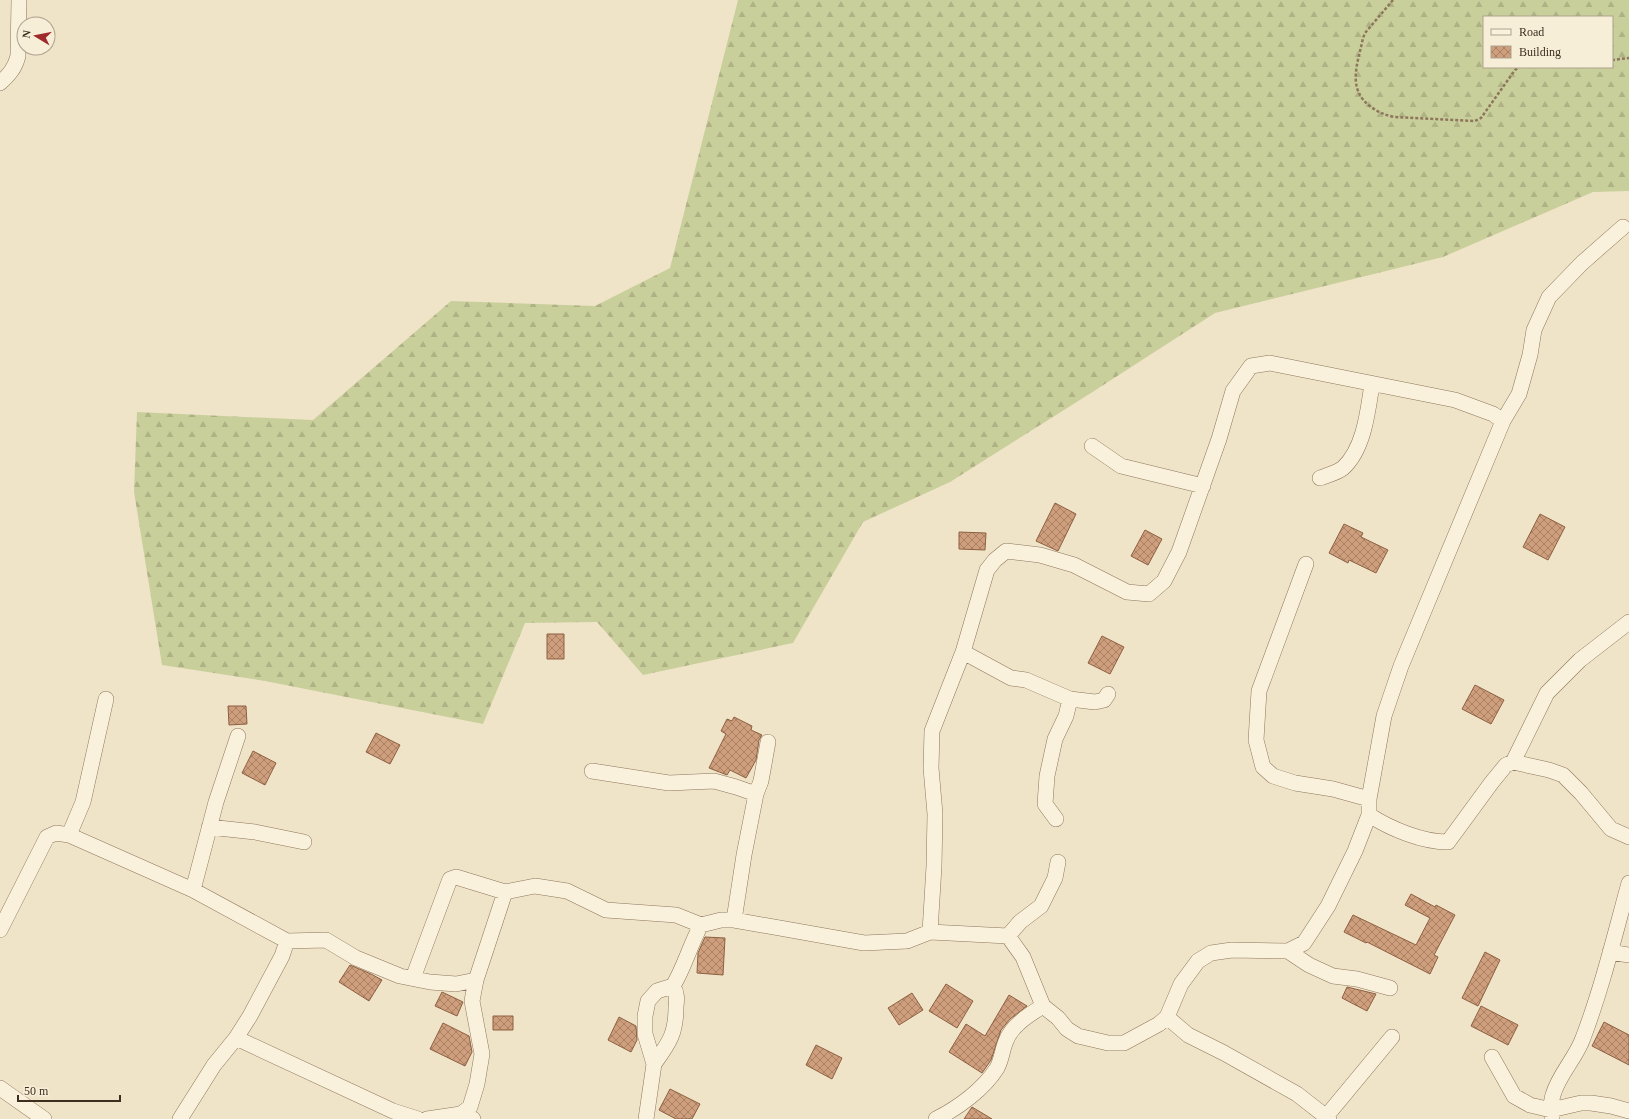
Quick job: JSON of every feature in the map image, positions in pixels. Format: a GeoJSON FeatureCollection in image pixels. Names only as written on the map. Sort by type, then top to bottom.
{"type":"FeatureCollection","features":[{"type":"Feature","properties":{"kind":"street"},"geometry":{"type":"LineString","coordinates":[[0,83],[9,75],[16,65],[18,56],[19,0]]}},
{"type":"Feature","properties":{"kind":"street"},"geometry":{"type":"LineString","coordinates":[[1008,936],[1023,957],[1043,1006],[1058,1018],[1067,1029],[1078,1036],[1108,1043],[1124,1043],[1159,1024],[1167,1017],[1182,984],[1198,961],[1210,953],[1232,950],[1288,951],[1304,943],[1328,906],[1355,851],[1369,815],[1369,800],[1384,716],[1401,666],[1503,421],[1519,394],[1530,355],[1534,330],[1549,297],[1582,263],[1623,227]]}},
{"type":"Feature","properties":{"kind":"street"},"geometry":{"type":"LineString","coordinates":[[930,932],[935,828],[932,731],[963,652],[987,570],[995,560],[1006,551],[1040,555],[1074,565],[1127,592],[1149,594],[1164,581],[1179,552],[1219,439],[1233,391],[1251,366],[1270,363],[1455,400],[1493,414],[1503,421]]}},
{"type":"Feature","properties":{"kind":"street"},"geometry":{"type":"LineString","coordinates":[[1320,478],[1342,469],[1355,454],[1368,415],[1372,384]]}},
{"type":"Feature","properties":{"kind":"street"},"geometry":{"type":"LineString","coordinates":[[1092,446],[1121,466],[1202,486]]}},
{"type":"Feature","properties":{"kind":"street"},"geometry":{"type":"LineString","coordinates":[[1306,564],[1259,691],[1256,740],[1263,767],[1273,776],[1295,783],[1333,789],[1369,800]]}},
{"type":"Feature","properties":{"kind":"street"},"geometry":{"type":"LineString","coordinates":[[1513,762],[1546,693],[1580,660],[1629,622]]}},
{"type":"Feature","properties":{"kind":"street"},"geometry":{"type":"LineString","coordinates":[[963,652],[1011,678],[1026,680],[1070,699],[1095,702],[1104,700],[1108,694]]}},
{"type":"Feature","properties":{"kind":"street"},"geometry":{"type":"LineString","coordinates":[[69,835],[82,802],[106,699]]}},
{"type":"Feature","properties":{"kind":"street"},"geometry":{"type":"LineString","coordinates":[[1056,819],[1045,804],[1047,776],[1055,739],[1066,716],[1070,699]]}},
{"type":"Feature","properties":{"kind":"street"},"geometry":{"type":"LineString","coordinates":[[193,890],[216,802],[238,736]]}},
{"type":"Feature","properties":{"kind":"street"},"geometry":{"type":"LineString","coordinates":[[734,920],[744,855],[768,742]]}},
{"type":"Feature","properties":{"kind":"street"},"geometry":{"type":"LineString","coordinates":[[1369,815],[1421,839],[1436,842],[1448,842],[1492,782],[1506,765],[1513,762],[1549,770],[1563,775],[1581,793],[1611,829],[1629,837]]}},
{"type":"Feature","properties":{"kind":"street"},"geometry":{"type":"LineString","coordinates":[[592,771],[669,783],[714,781],[756,794]]}},
{"type":"Feature","properties":{"kind":"street"},"geometry":{"type":"LineString","coordinates":[[209,827],[255,832],[304,842]]}},
{"type":"Feature","properties":{"kind":"street"},"geometry":{"type":"LineString","coordinates":[[0,930],[47,837],[56,833],[69,835],[193,890],[287,941],[326,940],[356,958],[400,976],[430,982],[456,984],[476,980]]}},
{"type":"Feature","properties":{"kind":"street"},"geometry":{"type":"LineString","coordinates":[[1008,936],[1020,922],[1041,906],[1055,878],[1058,862]]}},
{"type":"Feature","properties":{"kind":"street"},"geometry":{"type":"LineString","coordinates":[[413,978],[450,879],[456,877],[505,892],[535,886],[567,891],[606,910],[676,915],[701,925],[721,920],[734,920],[864,943],[906,941],[930,932],[1008,936]]}},
{"type":"Feature","properties":{"kind":"street"},"geometry":{"type":"LineString","coordinates":[[1552,1114],[1552,1096],[1556,1086],[1574,1058],[1583,1039],[1610,952],[1629,882]]}},
{"type":"Feature","properties":{"kind":"street"},"geometry":{"type":"LineString","coordinates":[[426,1119],[467,1117],[477,1084],[482,1054],[472,1001],[476,980],[505,892]]}},
{"type":"Feature","properties":{"kind":"street"},"geometry":{"type":"LineString","coordinates":[[646,1119],[654,1064],[645,1034],[645,1016],[648,1001],[657,991],[673,986],[701,925]]}},
{"type":"Feature","properties":{"kind":"street"},"geometry":{"type":"LineString","coordinates":[[180,1119],[214,1065],[236,1038],[262,996],[282,956],[287,941]]}},
{"type":"Feature","properties":{"kind":"street"},"geometry":{"type":"LineString","coordinates":[[1288,951],[1310,966],[1334,976],[1357,979],[1390,988]]}},
{"type":"Feature","properties":{"kind":"street"},"geometry":{"type":"LineString","coordinates":[[1610,952],[1629,955]]}},
{"type":"Feature","properties":{"kind":"street"},"geometry":{"type":"LineString","coordinates":[[654,1064],[669,1044],[676,1025],[677,994],[673,986]]}},
{"type":"Feature","properties":{"kind":"street"},"geometry":{"type":"LineString","coordinates":[[936,1119],[969,1099],[996,1069],[1003,1055],[1005,1042],[1010,1032],[1033,1012],[1043,1006]]}},
{"type":"Feature","properties":{"kind":"street"},"geometry":{"type":"LineString","coordinates":[[1167,1017],[1188,1035],[1298,1094],[1327,1118],[1392,1037]]}},
{"type":"Feature","properties":{"kind":"street"},"geometry":{"type":"LineString","coordinates":[[236,1038],[393,1111],[418,1119]]}},
{"type":"Feature","properties":{"kind":"street"},"geometry":{"type":"LineString","coordinates":[[1492,1057],[1514,1096],[1530,1105],[1552,1114],[1581,1103],[1611,1106],[1629,1111]]}},
{"type":"Feature","properties":{"kind":"street"},"geometry":{"type":"LineString","coordinates":[[0,1088],[44,1119]]}},
{"type":"Feature","properties":{"kind":"path"},"geometry":{"type":"LineString","coordinates":[[1393,0],[1365,32],[1355,75],[1358,93],[1365,102],[1377,111],[1394,117],[1475,120],[1481,118],[1518,68]]}},
{"type":"Feature","properties":{"kind":"path"},"geometry":{"type":"LineString","coordinates":[[1613,60],[1629,58]]}},
{"type":"Feature","properties":{"kind":"green space"},"geometry":{"type":"Polygon","coordinates":[[[738,0],[1629,0],[1629,191],[1593,192],[1443,257],[1215,313],[950,482],[863,522],[793,643],[643,675],[597,622],[525,623],[483,724],[265,681],[162,665],[134,492],[137,412],[313,420],[451,301],[595,306],[670,268],[738,0]]]}},
{"type":"Feature","properties":{"kind":"building"},"geometry":{"type":"Polygon","coordinates":[[[1055,503],[1076,514],[1058,551],[1036,541],[1055,503]]]}},
{"type":"Feature","properties":{"kind":"building"},"geometry":{"type":"Polygon","coordinates":[[[1540,514],[1565,527],[1548,560],[1523,547],[1540,514]]]}},
{"type":"Feature","properties":{"kind":"building"},"geometry":{"type":"Polygon","coordinates":[[[1344,524],[1363,533],[1361,537],[1388,550],[1376,573],[1349,560],[1348,563],[1329,553],[1344,524]]]}},
{"type":"Feature","properties":{"kind":"building"},"geometry":{"type":"Polygon","coordinates":[[[1145,530],[1162,539],[1148,565],[1131,556],[1145,530]]]}},
{"type":"Feature","properties":{"kind":"building"},"geometry":{"type":"Polygon","coordinates":[[[959,532],[986,533],[985,550],[959,549],[959,532]]]}},
{"type":"Feature","properties":{"kind":"building"},"geometry":{"type":"Polygon","coordinates":[[[547,634],[564,634],[564,659],[547,659],[547,634]]]}},
{"type":"Feature","properties":{"kind":"building"},"geometry":{"type":"Polygon","coordinates":[[[1102,636],[1124,647],[1110,674],[1088,663],[1102,636]]]}},
{"type":"Feature","properties":{"kind":"building"},"geometry":{"type":"Polygon","coordinates":[[[1475,685],[1504,700],[1491,724],[1462,709],[1475,685]]]}},
{"type":"Feature","properties":{"kind":"building"},"geometry":{"type":"Polygon","coordinates":[[[228,706],[246,706],[247,724],[229,725],[228,706]]]}},
{"type":"Feature","properties":{"kind":"building"},"geometry":{"type":"Polygon","coordinates":[[[734,717],[752,726],[751,730],[762,735],[759,740],[756,760],[746,778],[730,770],[727,775],[709,768],[726,734],[721,731],[727,719],[732,721],[734,717]]]}},
{"type":"Feature","properties":{"kind":"building"},"geometry":{"type":"Polygon","coordinates":[[[376,733],[400,745],[390,764],[366,752],[376,733]]]}},
{"type":"Feature","properties":{"kind":"building"},"geometry":{"type":"Polygon","coordinates":[[[253,751],[276,763],[265,785],[242,773],[253,751]]]}},
{"type":"Feature","properties":{"kind":"building"},"geometry":{"type":"Polygon","coordinates":[[[1411,894],[1435,907],[1436,905],[1455,915],[1434,955],[1438,957],[1430,974],[1344,932],[1353,915],[1416,945],[1430,918],[1405,905],[1411,894]]]}},
{"type":"Feature","properties":{"kind":"building"},"geometry":{"type":"Polygon","coordinates":[[[705,937],[725,938],[723,975],[697,973],[698,953],[705,937]]]}},
{"type":"Feature","properties":{"kind":"building"},"geometry":{"type":"Polygon","coordinates":[[[1485,952],[1500,960],[1478,1006],[1462,998],[1485,952]]]}},
{"type":"Feature","properties":{"kind":"building"},"geometry":{"type":"Polygon","coordinates":[[[350,965],[382,980],[369,1001],[339,982],[350,965]]]}},
{"type":"Feature","properties":{"kind":"building"},"geometry":{"type":"Polygon","coordinates":[[[946,984],[973,1001],[957,1028],[929,1011],[946,984]]]}},
{"type":"Feature","properties":{"kind":"building"},"geometry":{"type":"Polygon","coordinates":[[[1347,987],[1376,994],[1367,1011],[1342,998],[1347,987]]]}},
{"type":"Feature","properties":{"kind":"building"},"geometry":{"type":"Polygon","coordinates":[[[442,992],[463,1002],[457,1016],[435,1006],[442,992]]]}},
{"type":"Feature","properties":{"kind":"building"},"geometry":{"type":"Polygon","coordinates":[[[912,993],[923,1010],[899,1025],[888,1008],[912,993]]]}},
{"type":"Feature","properties":{"kind":"building"},"geometry":{"type":"Polygon","coordinates":[[[1009,995],[1027,1006],[1010,1019],[1001,1030],[991,1060],[982,1073],[949,1052],[966,1024],[985,1036],[1009,995]]]}},
{"type":"Feature","properties":{"kind":"building"},"geometry":{"type":"Polygon","coordinates":[[[1481,1006],[1518,1025],[1508,1045],[1471,1026],[1481,1006]]]}},
{"type":"Feature","properties":{"kind":"building"},"geometry":{"type":"Polygon","coordinates":[[[493,1016],[513,1016],[513,1030],[493,1030],[493,1016]]]}},
{"type":"Feature","properties":{"kind":"building"},"geometry":{"type":"Polygon","coordinates":[[[619,1017],[636,1026],[637,1040],[631,1052],[608,1040],[619,1017]]]}},
{"type":"Feature","properties":{"kind":"building"},"geometry":{"type":"Polygon","coordinates":[[[1604,1022],[1629,1035],[1629,1065],[1592,1046],[1604,1022]]]}},
{"type":"Feature","properties":{"kind":"building"},"geometry":{"type":"Polygon","coordinates":[[[443,1023],[469,1036],[472,1052],[465,1066],[430,1049],[443,1023]]]}},
{"type":"Feature","properties":{"kind":"building"},"geometry":{"type":"Polygon","coordinates":[[[816,1045],[842,1058],[832,1079],[806,1065],[816,1045]]]}},
{"type":"Feature","properties":{"kind":"building"},"geometry":{"type":"Polygon","coordinates":[[[670,1089],[700,1104],[692,1119],[676,1119],[659,1110],[670,1089]]]}},
{"type":"Feature","properties":{"kind":"building"},"geometry":{"type":"Polygon","coordinates":[[[972,1107],[992,1119],[964,1119],[972,1107]]]}}]}
